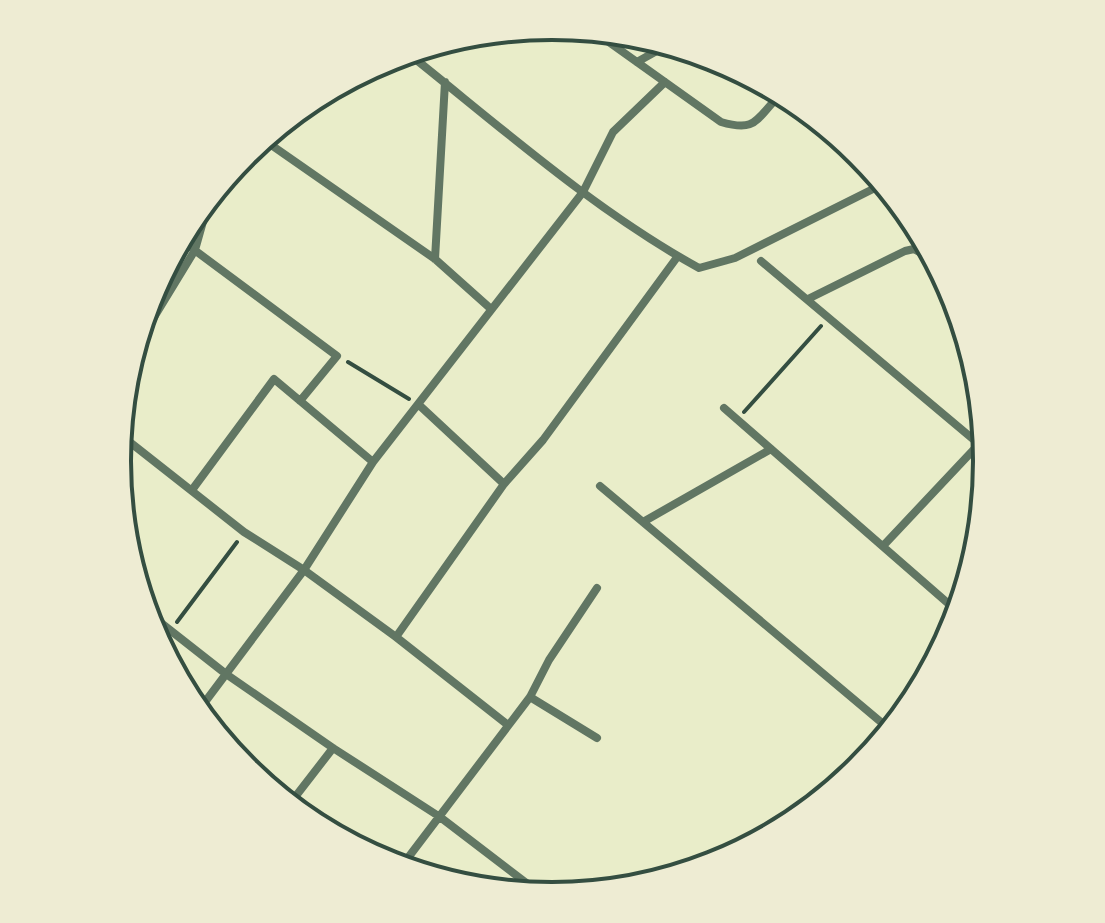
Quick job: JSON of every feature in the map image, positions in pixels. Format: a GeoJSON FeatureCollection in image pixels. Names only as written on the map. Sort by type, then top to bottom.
{"type":"FeatureCollection","features":[{"type":"Feature","properties":{"kind":"street"},"geometry":{"type":"LineString","coordinates":[[613,45],[721,122],[741,127],[754,122],[773,102]]}},
{"type":"Feature","properties":{"kind":"street"},"geometry":{"type":"LineString","coordinates":[[637,62],[654,52]]}},
{"type":"Feature","properties":{"kind":"street"},"geometry":{"type":"LineString","coordinates":[[419,61],[583,192],[642,235],[699,268],[735,258],[873,189]]}},
{"type":"Feature","properties":{"kind":"street"},"geometry":{"type":"LineString","coordinates":[[435,259],[445,82]]}},
{"type":"Feature","properties":{"kind":"street"},"geometry":{"type":"LineString","coordinates":[[206,701],[304,570],[373,462],[583,192],[613,132],[665,82]]}},
{"type":"Feature","properties":{"kind":"street"},"geometry":{"type":"LineString","coordinates":[[273,146],[435,259],[491,309]]}},
{"type":"Feature","properties":{"kind":"street"},"geometry":{"type":"LineString","coordinates":[[160,307],[195,250],[201,228]]}},
{"type":"Feature","properties":{"kind":"street"},"geometry":{"type":"LineString","coordinates":[[190,246],[337,356],[300,401]]}},
{"type":"Feature","properties":{"kind":"street"},"geometry":{"type":"LineString","coordinates":[[808,299],[905,251],[918,251]]}},
{"type":"Feature","properties":{"kind":"street"},"geometry":{"type":"LineString","coordinates":[[396,637],[504,484],[543,440],[678,256]]}},
{"type":"Feature","properties":{"kind":"street"},"geometry":{"type":"LineString","coordinates":[[761,261],[973,440]]}},
{"type":"Feature","properties":{"kind":"street"},"geometry":{"type":"LineString","coordinates":[[192,490],[274,379],[373,462]]}},
{"type":"Feature","properties":{"kind":"street"},"geometry":{"type":"LineString","coordinates":[[418,404],[504,484]]}},
{"type":"Feature","properties":{"kind":"street"},"geometry":{"type":"LineString","coordinates":[[724,408],[949,604]]}},
{"type":"Feature","properties":{"kind":"street"},"geometry":{"type":"LineString","coordinates":[[132,443],[244,532],[304,570],[396,637],[508,725]]}},
{"type":"Feature","properties":{"kind":"street"},"geometry":{"type":"LineString","coordinates":[[643,522],[771,449]]}},
{"type":"Feature","properties":{"kind":"street"},"geometry":{"type":"LineString","coordinates":[[883,546],[974,455]]}},
{"type":"Feature","properties":{"kind":"street"},"geometry":{"type":"LineString","coordinates":[[600,486],[882,723]]}},
{"type":"Feature","properties":{"kind":"street"},"geometry":{"type":"LineString","coordinates":[[408,858],[530,697],[549,660],[597,588]]}},
{"type":"Feature","properties":{"kind":"street"},"geometry":{"type":"LineString","coordinates":[[164,624],[226,674],[440,817],[525,882]]}},
{"type":"Feature","properties":{"kind":"street"},"geometry":{"type":"LineString","coordinates":[[530,697],[597,738]]}},
{"type":"Feature","properties":{"kind":"street"},"geometry":{"type":"LineString","coordinates":[[296,796],[333,748]]}},
{"type":"Feature","properties":{"kind":"path"},"geometry":{"type":"LineString","coordinates":[[737,420],[829,317]]}},
{"type":"Feature","properties":{"kind":"path"},"geometry":{"type":"LineString","coordinates":[[337,356],[418,404]]}},
{"type":"Feature","properties":{"kind":"path"},"geometry":{"type":"LineString","coordinates":[[171,630],[244,532]]}}]}
